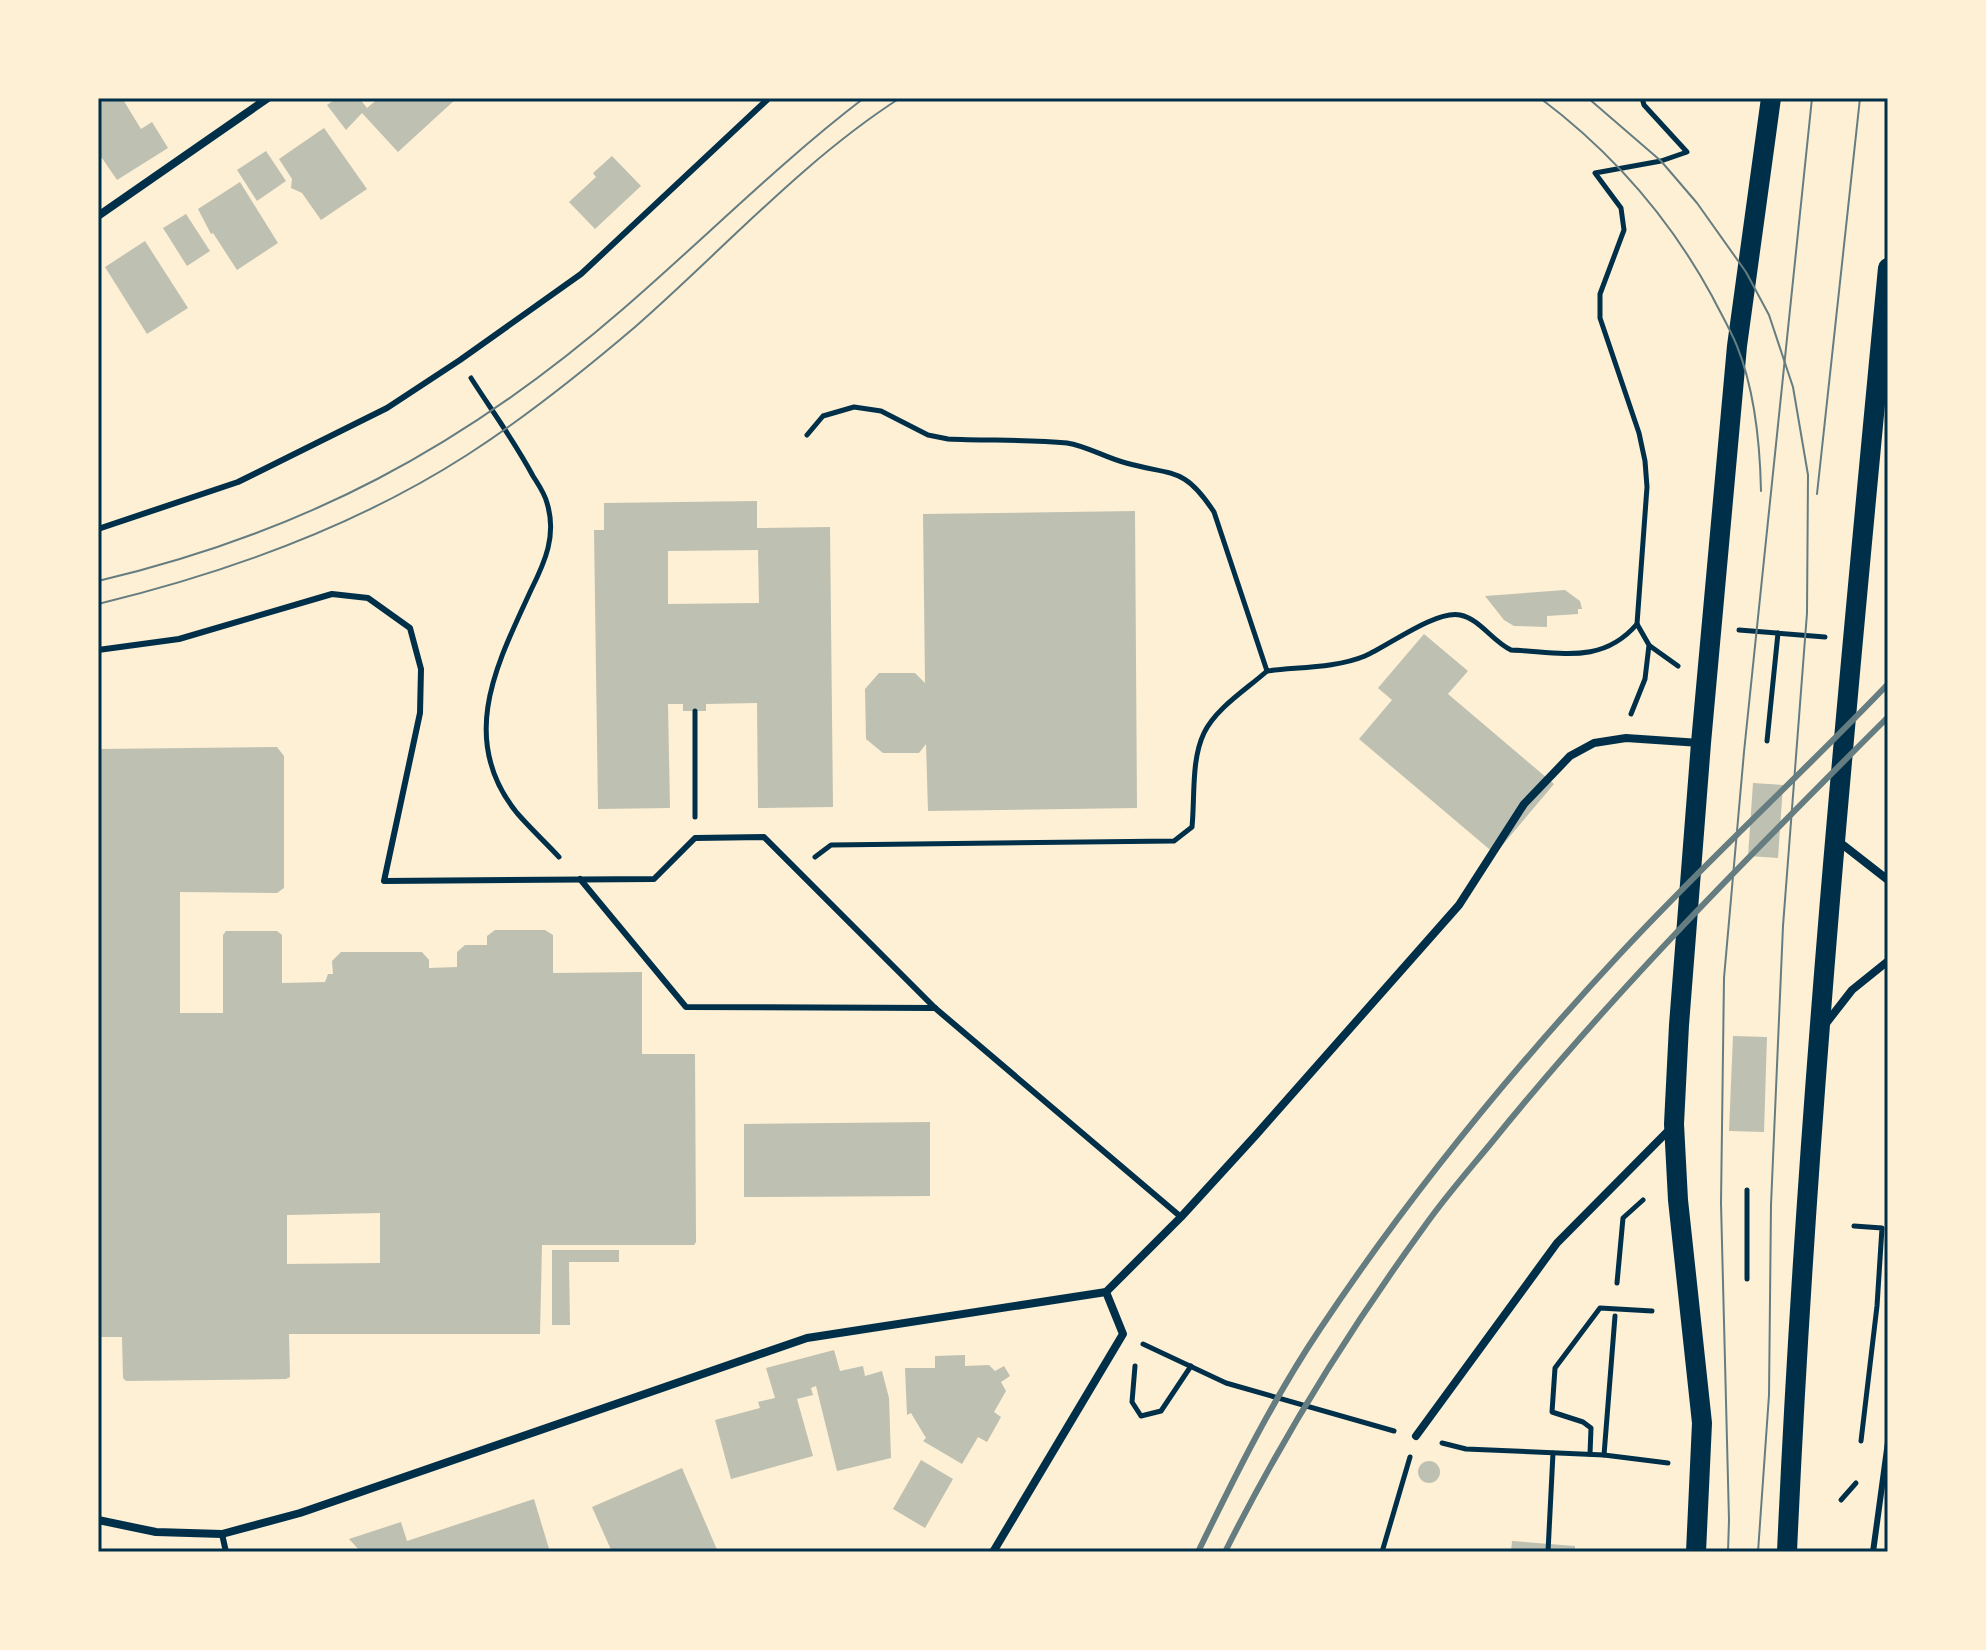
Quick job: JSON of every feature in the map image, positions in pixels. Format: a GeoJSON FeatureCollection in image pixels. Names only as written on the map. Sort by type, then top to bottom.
{"type":"FeatureCollection","features":[{"type":"Feature","properties":{"kind":"main road"},"geometry":{"type":"LineString","coordinates":[[1696,1552],[1702,1423],[1678,1200],[1674,1124],[1679,1025],[1737,346],[1771,98]]}},
{"type":"Feature","properties":{"kind":"main road"},"geometry":{"type":"LineString","coordinates":[[1787,1552],[1818,1032],[1888,268]]}},
{"type":"Feature","properties":{"kind":"street"},"geometry":{"type":"LineString","coordinates":[[98,216],[268,98]]}},
{"type":"Feature","properties":{"kind":"street"},"geometry":{"type":"LineString","coordinates":[[98,1520],[156,1532],[222,1534],[300,1513],[807,1338],[1106,1292],[1181,1217],[1459,905],[1524,804],[1570,756],[1594,743],[1626,738],[1701,743]]}},
{"type":"Feature","properties":{"kind":"street"},"geometry":{"type":"LineString","coordinates":[[1836,839],[1888,880]]}},
{"type":"Feature","properties":{"kind":"street"},"geometry":{"type":"LineString","coordinates":[[1818,1032],[1852,990],[1888,961]]}},
{"type":"Feature","properties":{"kind":"street"},"geometry":{"type":"LineString","coordinates":[[1416,1436],[1557,1243],[1674,1124]]}},
{"type":"Feature","properties":{"kind":"street"},"geometry":{"type":"LineString","coordinates":[[993,1552],[1123,1334],[1106,1292]]}},
{"type":"Feature","properties":{"kind":"lane"},"geometry":{"type":"LineString","coordinates":[[98,529],[238,482],[387,408],[581,274],[769,98]]}},
{"type":"Feature","properties":{"kind":"lane"},"geometry":{"type":"LineString","coordinates":[[98,650],[179,639],[332,594],[368,598],[410,628],[421,669],[420,713],[384,881],[654,879],[695,838],[764,837],[935,1008],[1181,1217]]}},
{"type":"Feature","properties":{"kind":"lane"},"geometry":{"type":"LineString","coordinates":[[580,879],[686,1007],[935,1008]]}},
{"type":"Feature","properties":{"kind":"lane"},"geometry":{"type":"LineString","coordinates":[[1873,1552],[1888,1442]]}},
{"type":"Feature","properties":{"kind":"lane"},"geometry":{"type":"LineString","coordinates":[[222,1534],[226,1552]]}},
{"type":"Feature","properties":{"kind":"path"},"geometry":{"type":"LineString","coordinates":[[1642,98],[1644,105],[1687,152],[1661,161],[1595,173],[1621,208],[1624,230],[1600,294],[1600,318],[1639,433],[1645,461],[1647,487],[1637,624],[1649,645],[1678,667],[1707,670]]}},
{"type":"Feature","properties":{"kind":"path"},"geometry":{"type":"LineString","coordinates":[[472,380],[525,460],[547,501],[551,542],[495,671],[487,702],[485,730],[489,760],[500,786],[516,811],[580,879]]}},
{"type":"Feature","properties":{"kind":"path"},"geometry":{"type":"LineString","coordinates":[[807,435],[823,416],[854,407],[881,411],[928,435],[948,439],[1069,443],[1126,463],[1171,471],[1189,482],[1214,512],[1267,671]]}},
{"type":"Feature","properties":{"kind":"path"},"geometry":{"type":"LineString","coordinates":[[797,871],[831,845],[1174,841],[1192,827],[1198,750],[1205,730],[1214,718],[1267,671],[1362,657],[1453,614],[1470,618],[1498,644],[1511,650],[1595,652],[1624,639],[1637,624]]}},
{"type":"Feature","properties":{"kind":"path"},"geometry":{"type":"LineString","coordinates":[[1737,644],[1738,630],[1825,637],[1826,625]]}},
{"type":"Feature","properties":{"kind":"path"},"geometry":{"type":"LineString","coordinates":[[1767,741],[1778,633]]}},
{"type":"Feature","properties":{"kind":"path"},"geometry":{"type":"LineString","coordinates":[[1626,738],[1629,718],[1645,679],[1649,645]]}},
{"type":"Feature","properties":{"kind":"path"},"geometry":{"type":"LineString","coordinates":[[695,711],[695,838]]}},
{"type":"Feature","properties":{"kind":"path"},"geometry":{"type":"LineString","coordinates":[[1747,1190],[1747,1279]]}},
{"type":"Feature","properties":{"kind":"path"},"geometry":{"type":"LineString","coordinates":[[1617,1283],[1623,1218],[1643,1200]]}},
{"type":"Feature","properties":{"kind":"path"},"geometry":{"type":"LineString","coordinates":[[1854,1226],[1882,1228],[1877,1306],[1859,1454]]}},
{"type":"Feature","properties":{"kind":"path"},"geometry":{"type":"LineString","coordinates":[[1590,1454],[1591,1428],[1583,1422],[1552,1412],[1555,1368],[1600,1308],[1652,1311]]}},
{"type":"Feature","properties":{"kind":"path"},"geometry":{"type":"LineString","coordinates":[[1604,1455],[1615,1316]]}},
{"type":"Feature","properties":{"kind":"path"},"geometry":{"type":"LineString","coordinates":[[1137,1341],[1132,1402],[1141,1416],[1161,1411],[1191,1366]]}},
{"type":"Feature","properties":{"kind":"path"},"geometry":{"type":"LineString","coordinates":[[1153,1349],[1226,1383],[1381,1428]]}},
{"type":"Feature","properties":{"kind":"path"},"geometry":{"type":"LineString","coordinates":[[1382,1552],[1416,1436]]}},
{"type":"Feature","properties":{"kind":"path"},"geometry":{"type":"LineString","coordinates":[[1466,1449],[1590,1454],[1668,1463]]}},
{"type":"Feature","properties":{"kind":"path"},"geometry":{"type":"LineString","coordinates":[[1548,1552],[1553,1453]]}},
{"type":"Feature","properties":{"kind":"path"},"geometry":{"type":"LineString","coordinates":[[1841,1500],[1856,1484],[1857,1469]]}},
{"type":"Feature","properties":{"kind":"building"},"geometry":{"type":"Polygon","coordinates":[[[98,98],[122,98],[141,129],[152,122],[168,148],[117,180],[102,158],[98,160],[98,98]]]}},
{"type":"Feature","properties":{"kind":"building"},"geometry":{"type":"Polygon","coordinates":[[[337,98],[359,98],[367,108],[379,98],[457,98],[398,152],[362,113],[346,130],[327,105],[337,98]]]}},
{"type":"Feature","properties":{"kind":"building"},"geometry":{"type":"Polygon","coordinates":[[[324,128],[367,189],[321,220],[302,193],[291,188],[292,179],[279,159],[324,128]]]}},
{"type":"Feature","properties":{"kind":"building"},"geometry":{"type":"Polygon","coordinates":[[[266,151],[286,181],[257,201],[237,170],[266,151]]]}},
{"type":"Feature","properties":{"kind":"building"},"geometry":{"type":"Polygon","coordinates":[[[612,156],[641,186],[595,229],[569,202],[596,177],[593,173],[612,156]]]}},
{"type":"Feature","properties":{"kind":"building"},"geometry":{"type":"Polygon","coordinates":[[[240,182],[278,243],[237,270],[211,234],[198,209],[240,182]]]}},
{"type":"Feature","properties":{"kind":"building"},"geometry":{"type":"Polygon","coordinates":[[[186,214],[210,251],[187,266],[163,228],[186,214]]]}},
{"type":"Feature","properties":{"kind":"building"},"geometry":{"type":"Polygon","coordinates":[[[145,241],[188,308],[147,334],[105,267],[145,241]]]}},
{"type":"Feature","properties":{"kind":"building"},"geometry":{"type":"Polygon","coordinates":[[[757,501],[757,528],[830,527],[833,807],[758,808],[757,703],[706,704],[706,711],[683,711],[683,704],[668,704],[670,808],[598,809],[594,530],[604,530],[604,503],[757,501]],[[758,550],[668,551],[668,604],[759,603],[758,550]]]}},
{"type":"Feature","properties":{"kind":"building"},"geometry":{"type":"Polygon","coordinates":[[[1135,511],[1137,808],[928,811],[926,744],[919,753],[883,753],[866,739],[865,689],[879,673],[915,673],[925,683],[923,514],[1135,511]]]}},
{"type":"Feature","properties":{"kind":"building"},"geometry":{"type":"Polygon","coordinates":[[[1565,590],[1580,601],[1582,609],[1578,609],[1578,614],[1547,616],[1547,627],[1514,626],[1504,620],[1485,596],[1565,590]]]}},
{"type":"Feature","properties":{"kind":"building"},"geometry":{"type":"Polygon","coordinates":[[[1424,634],[1468,671],[1448,694],[1554,784],[1495,854],[1359,739],[1392,700],[1378,688],[1424,634]]]}},
{"type":"Feature","properties":{"kind":"building"},"geometry":{"type":"Polygon","coordinates":[[[277,747],[284,756],[284,888],[277,893],[180,892],[180,1013],[223,1013],[223,935],[226,931],[277,931],[282,935],[282,983],[325,982],[328,974],[333,974],[332,961],[341,952],[422,952],[429,960],[429,968],[457,967],[457,952],[465,945],[487,945],[487,936],[495,930],[545,930],[553,935],[553,973],[642,972],[642,1054],[695,1054],[694,1245],[542,1245],[540,1334],[289,1334],[290,1377],[286,1379],[126,1381],[123,1378],[122,1337],[98,1337],[98,749],[277,747]],[[380,1213],[287,1215],[287,1264],[380,1263],[380,1213]]]}},
{"type":"Feature","properties":{"kind":"building"},"geometry":{"type":"Polygon","coordinates":[[[1753,783],[1783,785],[1778,858],[1748,856],[1753,783]]]}},
{"type":"Feature","properties":{"kind":"building"},"geometry":{"type":"Polygon","coordinates":[[[1733,1036],[1767,1037],[1764,1132],[1729,1131],[1733,1036]]]}},
{"type":"Feature","properties":{"kind":"building"},"geometry":{"type":"Polygon","coordinates":[[[930,1122],[930,1196],[744,1197],[744,1124],[930,1122]]]}},
{"type":"Feature","properties":{"kind":"building"},"geometry":{"type":"Polygon","coordinates":[[[552,1250],[619,1250],[619,1262],[569,1262],[570,1325],[552,1325],[552,1250]]]}},
{"type":"Feature","properties":{"kind":"building"},"geometry":{"type":"Polygon","coordinates":[[[834,1350],[840,1371],[863,1366],[865,1376],[882,1371],[889,1398],[891,1458],[837,1471],[816,1386],[811,1388],[813,1395],[797,1399],[813,1456],[731,1479],[715,1420],[760,1408],[758,1402],[775,1398],[766,1368],[834,1350]]]}},
{"type":"Feature","properties":{"kind":"building"},"geometry":{"type":"Polygon","coordinates":[[[965,1355],[965,1366],[989,1365],[995,1371],[1004,1366],[1010,1376],[1001,1382],[1006,1391],[994,1412],[1001,1417],[987,1442],[978,1437],[962,1464],[923,1441],[926,1438],[911,1413],[907,1415],[905,1368],[935,1368],[935,1356],[965,1355]]]}},
{"type":"Feature","properties":{"kind":"building"},"geometry":{"type":"Polygon","coordinates":[[[921,1460],[953,1479],[925,1528],[893,1509],[921,1460]]]}},
{"type":"Feature","properties":{"kind":"building"},"geometry":{"type":"Polygon","coordinates":[[[1429,1461],[1437,1464],[1440,1472],[1437,1480],[1429,1483],[1421,1480],[1418,1472],[1421,1464],[1429,1461]]]}},
{"type":"Feature","properties":{"kind":"building"},"geometry":{"type":"Polygon","coordinates":[[[682,1468],[718,1552],[612,1552],[592,1507],[682,1468]]]}},
{"type":"Feature","properties":{"kind":"building"},"geometry":{"type":"Polygon","coordinates":[[[534,1499],[550,1552],[361,1552],[349,1539],[401,1522],[407,1541],[534,1499]]]}},
{"type":"Feature","properties":{"kind":"building"},"geometry":{"type":"Polygon","coordinates":[[[1512,1541],[1575,1546],[1575,1552],[1511,1552],[1512,1541]]]}},
{"type":"Feature","properties":{"kind":"tram line"},"geometry":{"type":"LineString","coordinates":[[98,581],[244,538],[378,479],[441,443],[503,403],[563,358],[864,98]]}},
{"type":"Feature","properties":{"kind":"tram line"},"geometry":{"type":"LineString","coordinates":[[98,604],[194,578],[288,545],[380,504],[467,455],[532,410],[594,361],[796,178],[900,98]]}},
{"type":"Feature","properties":{"kind":"tram line"},"geometry":{"type":"LineString","coordinates":[[1540,98],[1591,141],[1637,188],[1677,239],[1712,296],[1737,346],[1748,381],[1758,435],[1761,491]]}},
{"type":"Feature","properties":{"kind":"tram line"},"geometry":{"type":"LineString","coordinates":[[1588,98],[1661,161],[1697,203],[1746,272],[1769,315],[1793,387],[1808,475],[1807,613],[1783,926],[1771,1205],[1769,1395],[1758,1552]]}},
{"type":"Feature","properties":{"kind":"tram line"},"geometry":{"type":"LineString","coordinates":[[1728,1552],[1721,1203],[1724,978],[1744,752],[1812,98]]}},
{"type":"Feature","properties":{"kind":"tram line"},"geometry":{"type":"LineString","coordinates":[[1817,494],[1860,98]]}},
{"type":"Feature","properties":{"kind":"railway"},"geometry":{"type":"LineString","coordinates":[[1198,1552],[1255,1438],[1303,1356],[1389,1231],[1462,1136],[1619,955],[1888,684]]}},
{"type":"Feature","properties":{"kind":"railway"},"geometry":{"type":"LineString","coordinates":[[1225,1552],[1318,1385],[1369,1305],[1449,1194],[1538,1086],[1635,977],[1888,717]]}}]}
